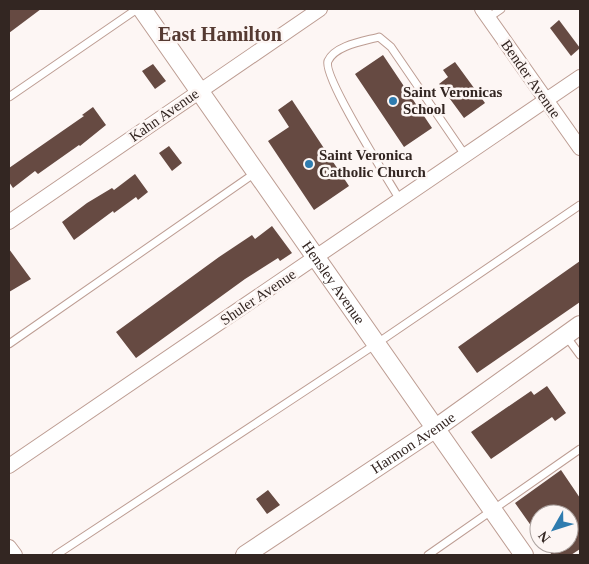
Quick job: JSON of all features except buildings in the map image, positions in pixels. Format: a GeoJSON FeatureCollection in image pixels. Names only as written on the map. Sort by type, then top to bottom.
{"type":"FeatureCollection","features":[{"type":"Feature","properties":{"kind":"street","name":"Hensley Avenue"},"geometry":{"type":"LineString","coordinates":[[142,9],[201,90],[524,555]]}},
{"type":"Feature","properties":{"kind":"street","name":"Kahn Avenue"},"geometry":{"type":"LineString","coordinates":[[9,222],[320,9]]}},
{"type":"Feature","properties":{"kind":"street","name":"Bender Avenue"},"geometry":{"type":"LineString","coordinates":[[485,13],[580,148]]}},
{"type":"Feature","properties":{"kind":"street","name":"Shuler Avenue"},"geometry":{"type":"LineString","coordinates":[[9,466],[580,77]]}},
{"type":"Feature","properties":{"kind":"street","name":"Harmon Avenue"},"geometry":{"type":"LineString","coordinates":[[256,552],[436,428],[573,330]]}},
{"type":"Feature","properties":{"kind":"street"},"geometry":{"type":"LineString","coordinates":[[9,547],[15,555]]}},
{"type":"Feature","properties":{"kind":"lane"},"geometry":{"type":"LineString","coordinates":[[9,97],[137,9]]}},
{"type":"Feature","properties":{"kind":"lane"},"geometry":{"type":"LineString","coordinates":[[485,13],[501,9]]}},
{"type":"Feature","properties":{"kind":"lane"},"geometry":{"type":"LineString","coordinates":[[400,200],[339,96],[327,68],[328,61],[340,49],[379,37],[385,42],[403,64],[465,155]]}},
{"type":"Feature","properties":{"kind":"lane"},"geometry":{"type":"LineString","coordinates":[[9,344],[258,172]]}},
{"type":"Feature","properties":{"kind":"lane"},"geometry":{"type":"LineString","coordinates":[[56,555],[376,344],[580,205]]}},
{"type":"Feature","properties":{"kind":"lane"},"geometry":{"type":"LineString","coordinates":[[573,330],[580,355]]}},
{"type":"Feature","properties":{"kind":"lane"},"geometry":{"type":"LineString","coordinates":[[428,555],[580,449]]}},
{"type":"Feature","properties":{"kind":"place","name":"Saint Veronicas School"},"geometry":{"type":"Point","coordinates":[393,101]}},
{"type":"Feature","properties":{"kind":"place","name":"Saint Veronica Catholic Church"},"geometry":{"type":"Point","coordinates":[309,164]}},
{"type":"Feature","properties":{"kind":"district","name":"East Hamilton"},"geometry":{"type":"Point","coordinates":[220,34]}}]}
